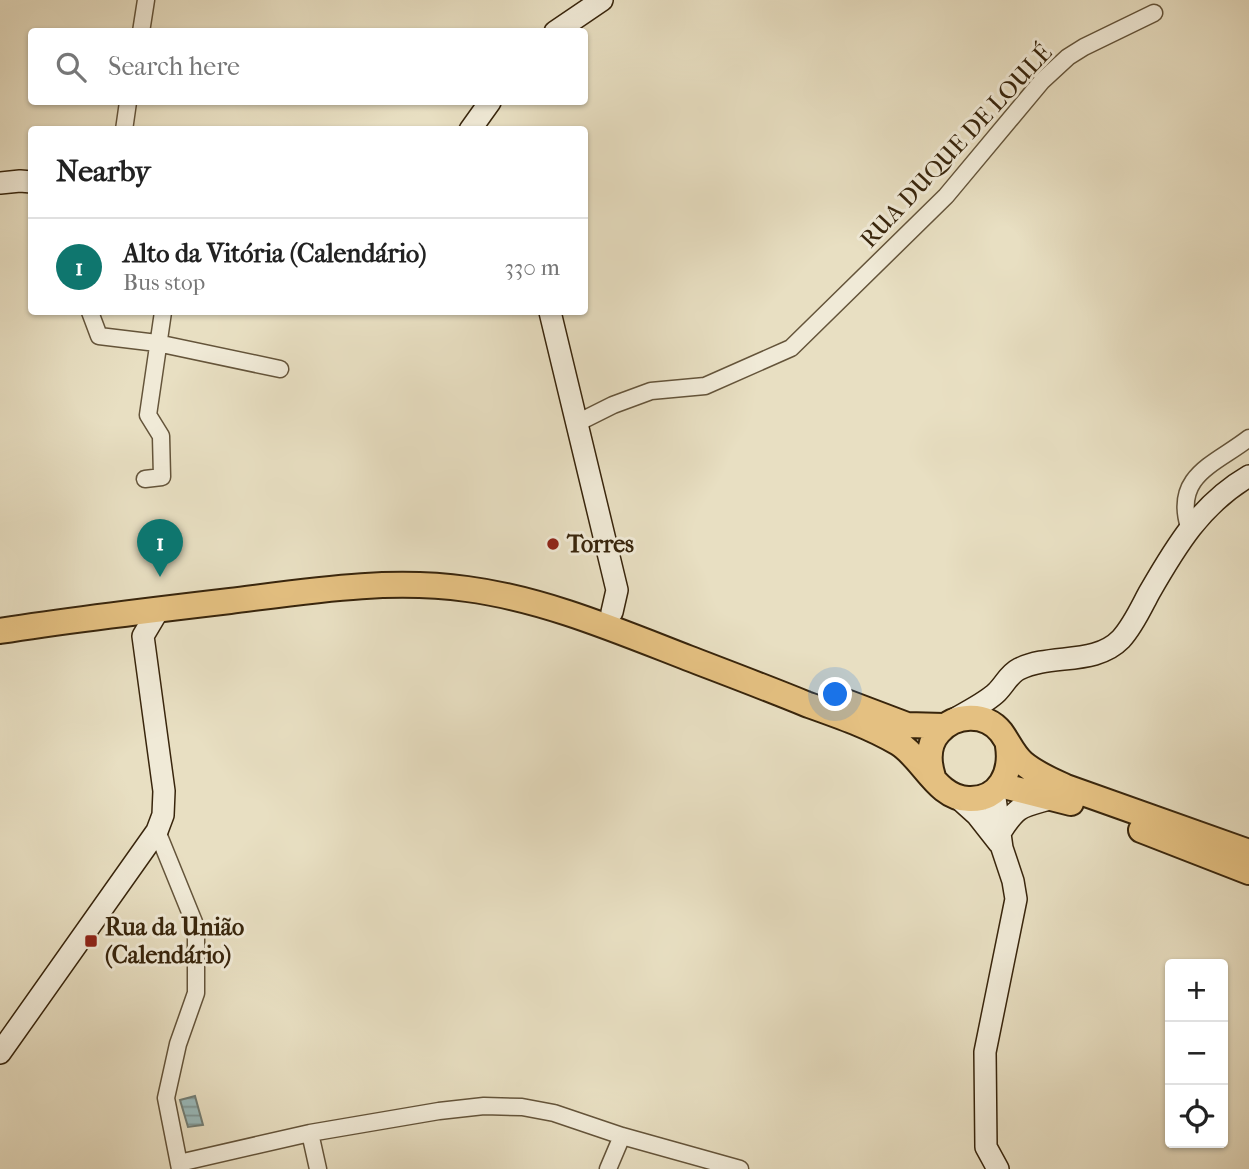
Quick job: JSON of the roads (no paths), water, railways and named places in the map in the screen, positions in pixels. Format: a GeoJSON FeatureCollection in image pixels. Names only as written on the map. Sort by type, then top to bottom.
{"type":"FeatureCollection","features":[{"type":"Feature","properties":{"kind":"main road"},"geometry":{"type":"LineString","coordinates":[[0,617],[282,579],[390,569],[471,573],[520,584],[612,612],[906,725],[947,724],[959,719],[978,718],[987,721],[1005,739],[1021,762],[1039,775],[1249,852]]}},
{"type":"Feature","properties":{"kind":"main road"},"geometry":{"type":"LineString","coordinates":[[0,631],[159,609],[392,584],[469,589],[515,598],[608,627],[842,717],[899,743],[917,758],[944,790],[957,797],[983,797],[997,788],[1009,766],[1005,739]]}},
{"type":"Feature","properties":{"kind":"main road"},"geometry":{"type":"LineString","coordinates":[[934,778],[929,764],[929,750],[935,736],[947,724]]}},
{"type":"Feature","properties":{"kind":"main road"},"geometry":{"type":"LineString","coordinates":[[997,788],[1054,798],[1249,873]]}},
{"type":"Feature","properties":{"kind":"street"},"geometry":{"type":"LineString","coordinates":[[142,28],[146,0]]}},
{"type":"Feature","properties":{"kind":"street"},"geometry":{"type":"LineString","coordinates":[[561,28],[602,0]]}},
{"type":"Feature","properties":{"kind":"street","name":"RUA DUQUE DE LOULÉ"},"geometry":{"type":"LineString","coordinates":[[577,423],[613,405],[651,391],[705,386],[791,348],[946,196],[1049,74],[1084,47],[1154,13]]}},
{"type":"Feature","properties":{"kind":"street"},"geometry":{"type":"LineString","coordinates":[[125,126],[128,105]]}},
{"type":"Feature","properties":{"kind":"street"},"geometry":{"type":"LineString","coordinates":[[473,126],[488,105]]}},
{"type":"Feature","properties":{"kind":"street"},"geometry":{"type":"LineString","coordinates":[[0,183],[28,182]]}},
{"type":"Feature","properties":{"kind":"street"},"geometry":{"type":"LineString","coordinates":[[91,315],[99,336],[157,343],[280,369]]}},
{"type":"Feature","properties":{"kind":"street"},"geometry":{"type":"LineString","coordinates":[[145,479],[162,477],[161,436],[148,415],[162,315]]}},
{"type":"Feature","properties":{"kind":"street"},"geometry":{"type":"LineString","coordinates":[[551,315],[617,590],[612,612]]}},
{"type":"Feature","properties":{"kind":"street"},"geometry":{"type":"LineString","coordinates":[[1189,527],[1185,507],[1186,495],[1191,485],[1209,464],[1249,438]]}},
{"type":"Feature","properties":{"kind":"street"},"geometry":{"type":"LineString","coordinates":[[947,724],[997,692],[1018,669],[1041,662],[1093,654],[1114,645],[1128,629],[1189,527],[1217,498],[1249,476]]}},
{"type":"Feature","properties":{"kind":"street"},"geometry":{"type":"LineString","coordinates":[[143,636],[159,609]]}},
{"type":"Feature","properties":{"kind":"street"},"geometry":{"type":"LineString","coordinates":[[0,1053],[157,831],[163,815],[164,791],[143,636],[122,614]]}},
{"type":"Feature","properties":{"kind":"street"},"geometry":{"type":"LineString","coordinates":[[997,692],[1005,739]]}},
{"type":"Feature","properties":{"kind":"street"},"geometry":{"type":"LineString","coordinates":[[997,788],[1001,841],[1016,899],[985,1052],[986,1147],[998,1169]]}},
{"type":"Feature","properties":{"kind":"street"},"geometry":{"type":"LineString","coordinates":[[957,797],[1001,841]]}},
{"type":"Feature","properties":{"kind":"street"},"geometry":{"type":"LineString","coordinates":[[1001,841],[1011,815],[1021,806],[1054,798]]}},
{"type":"Feature","properties":{"kind":"street"},"geometry":{"type":"LineString","coordinates":[[157,831],[196,927],[196,993],[177,1044],[166,1098],[180,1166],[310,1133],[484,1106],[522,1107],[554,1113],[622,1136],[740,1169]]}},
{"type":"Feature","properties":{"kind":"street"},"geometry":{"type":"LineString","coordinates":[[310,1133],[318,1169]]}},
{"type":"Feature","properties":{"kind":"street"},"geometry":{"type":"LineString","coordinates":[[608,1169],[622,1136]]}},
{"type":"Feature","properties":{"kind":"water"},"geometry":{"type":"Polygon","coordinates":[[[195,1096],[203,1125],[188,1127],[180,1100],[195,1096]]]}},
{"type":"Feature","properties":{"kind":"place","name":"Torres"},"geometry":{"type":"Point","coordinates":[553,544]}},
{"type":"Feature","properties":{"kind":"place","name":"Alto da Vitória (Calendário)"},"geometry":{"type":"Point","coordinates":[160,577]}},
{"type":"Feature","properties":{"kind":"place","name":"Rua da União (Calendário)"},"geometry":{"type":"Point","coordinates":[91,941]}}]}
